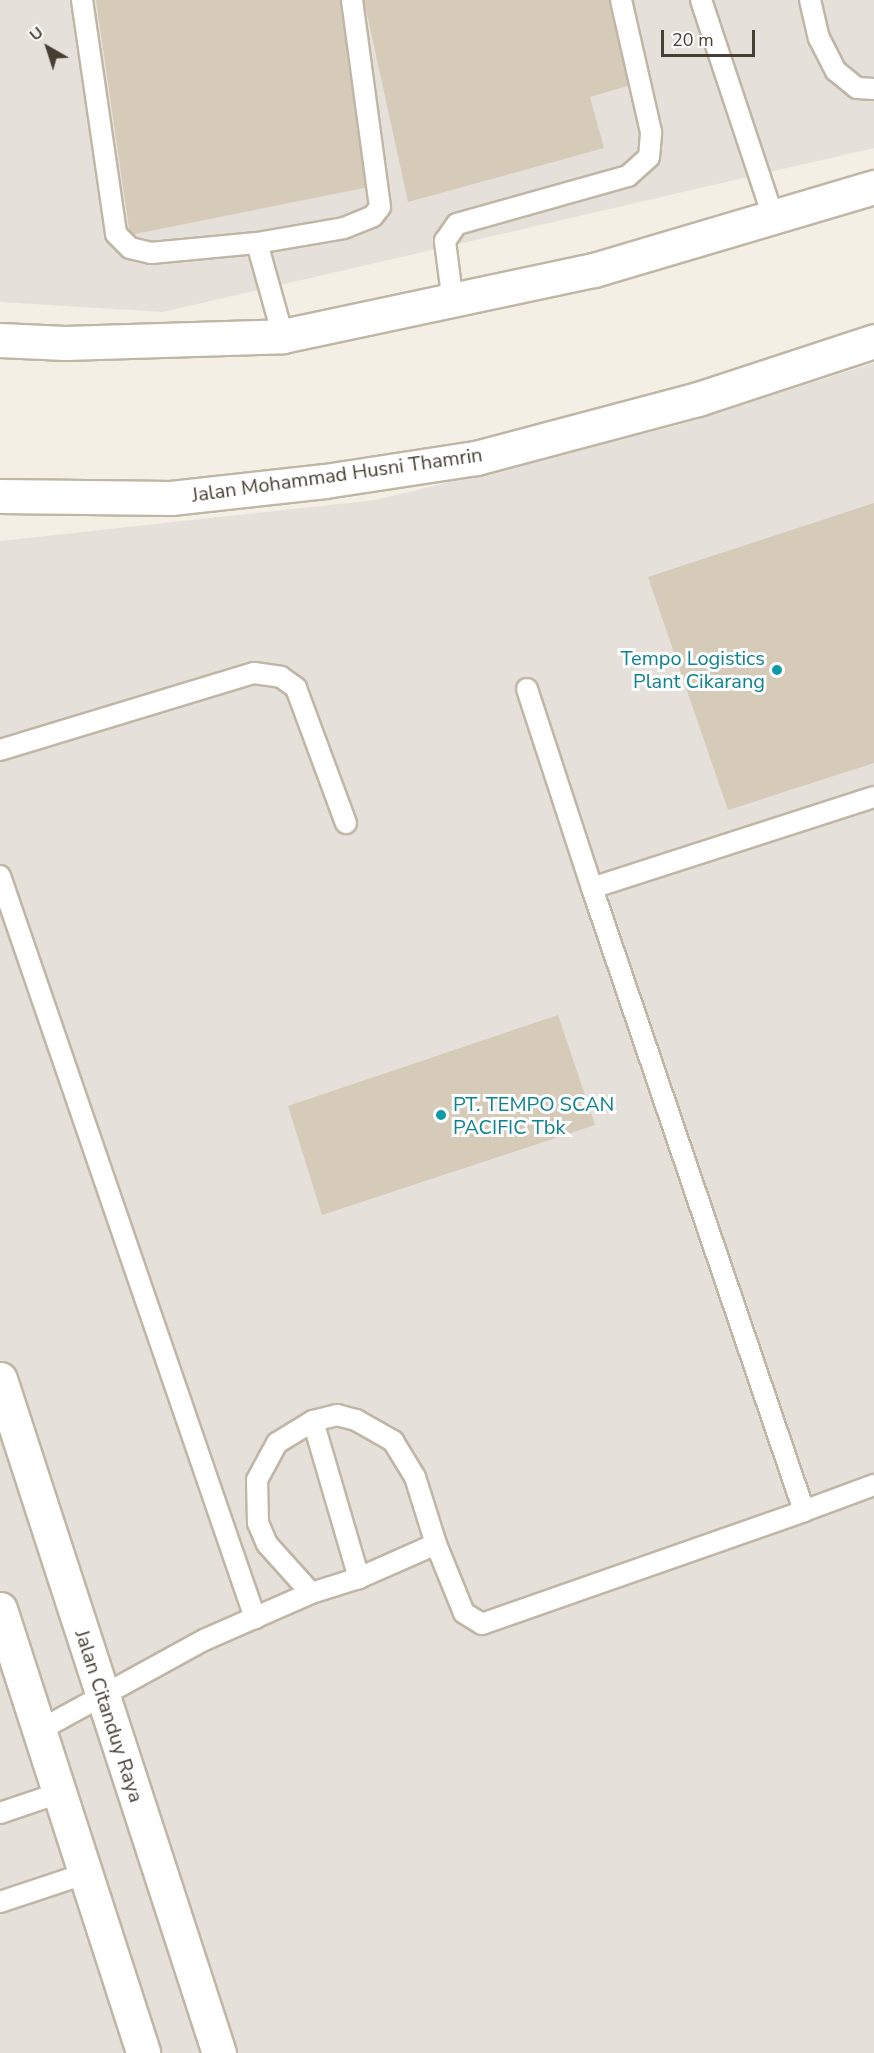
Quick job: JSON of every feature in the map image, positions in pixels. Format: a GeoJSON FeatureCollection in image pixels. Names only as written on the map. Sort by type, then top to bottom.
{"type":"FeatureCollection","features":[{"type":"Feature","properties":{"kind":"street"},"geometry":{"type":"LineString","coordinates":[[0,340],[65,343],[283,336],[453,303],[594,270],[874,188]]}},
{"type":"Feature","properties":{"kind":"street","name":"Jalan Mohammad Husni Thamrin"},"geometry":{"type":"LineString","coordinates":[[0,496],[171,498],[325,481],[476,458],[698,399],[874,341]]}},
{"type":"Feature","properties":{"kind":"street","name":"Jalan Citanduy Raya"},"geometry":{"type":"LineString","coordinates":[[0,1379],[219,2053]]}},
{"type":"Feature","properties":{"kind":"street"},"geometry":{"type":"LineString","coordinates":[[0,1609],[143,2053]]}},
{"type":"Feature","properties":{"kind":"lane"},"geometry":{"type":"LineString","coordinates":[[82,0],[119,238],[130,248],[151,252],[257,243],[344,228],[373,216],[380,207],[352,0]]}},
{"type":"Feature","properties":{"kind":"lane"},"geometry":{"type":"LineString","coordinates":[[453,303],[444,241],[457,224],[628,176],[649,157],[651,132],[621,0]]}},
{"type":"Feature","properties":{"kind":"lane"},"geometry":{"type":"LineString","coordinates":[[701,0],[774,219]]}},
{"type":"Feature","properties":{"kind":"lane"},"geometry":{"type":"LineString","coordinates":[[810,0],[819,38],[842,78],[857,88],[874,89]]}},
{"type":"Feature","properties":{"kind":"lane"},"geometry":{"type":"LineString","coordinates":[[257,243],[283,336]]}},
{"type":"Feature","properties":{"kind":"lane"},"geometry":{"type":"LineString","coordinates":[[0,750],[254,673],[281,677],[296,688],[346,823]]}},
{"type":"Feature","properties":{"kind":"lane"},"geometry":{"type":"LineString","coordinates":[[528,689],[592,888],[804,1511]]}},
{"type":"Feature","properties":{"kind":"lane"},"geometry":{"type":"LineString","coordinates":[[592,888],[874,797]]}},
{"type":"Feature","properties":{"kind":"lane"},"geometry":{"type":"LineString","coordinates":[[0,876],[255,1618]]}},
{"type":"Feature","properties":{"kind":"lane"},"geometry":{"type":"LineString","coordinates":[[311,1593],[267,1544],[258,1522],[255,1498],[257,1480],[271,1451],[313,1421],[337,1415],[356,1420],[393,1441],[415,1477],[436,1544],[464,1613],[482,1624],[874,1485]]}},
{"type":"Feature","properties":{"kind":"lane"},"geometry":{"type":"LineString","coordinates":[[313,1421],[359,1578]]}},
{"type":"Feature","properties":{"kind":"lane"},"geometry":{"type":"LineString","coordinates":[[39,1731],[104,1698],[204,1640],[311,1593],[359,1578],[436,1544]]}},
{"type":"Feature","properties":{"kind":"lane"},"geometry":{"type":"LineString","coordinates":[[0,1813],[59,1793]]}},
{"type":"Feature","properties":{"kind":"lane"},"geometry":{"type":"LineString","coordinates":[[0,1902],[87,1874]]}},
{"type":"Feature","properties":{"kind":"shaded area"},"geometry":{"type":"Polygon","coordinates":[[[0,0],[874,0],[874,148],[163,312],[0,302],[0,0]]]}},
{"type":"Feature","properties":{"kind":"shaded area"},"geometry":{"type":"Polygon","coordinates":[[[874,363],[874,2053],[0,2053],[0,541],[376,500],[679,425],[874,363]]]}},
{"type":"Feature","properties":{"kind":"building"},"geometry":{"type":"Polygon","coordinates":[[[96,0],[347,0],[374,186],[130,235],[96,0]]]}},
{"type":"Feature","properties":{"kind":"building"},"geometry":{"type":"Polygon","coordinates":[[[364,0],[611,0],[634,84],[590,97],[604,148],[408,202],[364,0]]]}},
{"type":"Feature","properties":{"kind":"building","name":"Tempo Logistics Plant Cikarang"},"geometry":{"type":"Polygon","coordinates":[[[874,503],[874,763],[728,810],[648,577],[874,503]]]}},
{"type":"Feature","properties":{"kind":"building","name":"PT. TEMPO SCAN PACIFIC Tbk"},"geometry":{"type":"Polygon","coordinates":[[[558,1015],[595,1125],[322,1215],[288,1106],[558,1015]]]}},
{"type":"Feature","properties":{"kind":"place","name":"Tempo Logistics Plant Cikarang"},"geometry":{"type":"Point","coordinates":[777,670]}},
{"type":"Feature","properties":{"kind":"place","name":"PT. TEMPO SCAN PACIFIC Tbk"},"geometry":{"type":"Point","coordinates":[441,1115]}}]}
